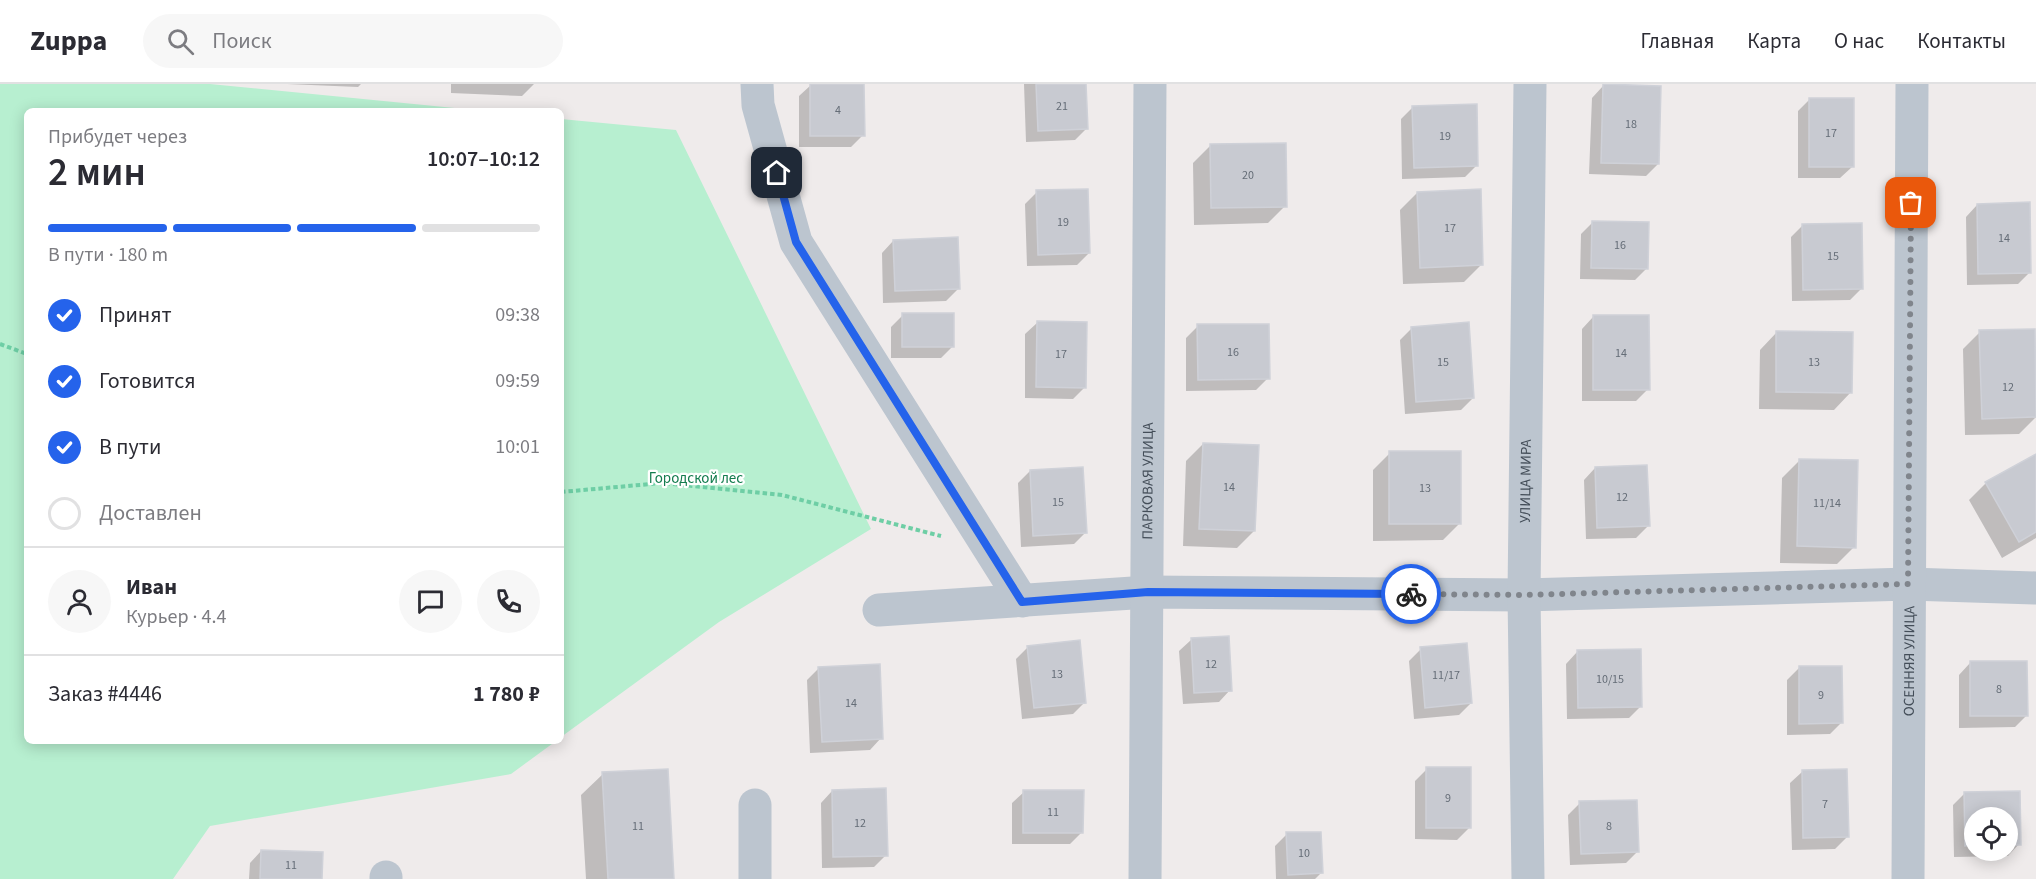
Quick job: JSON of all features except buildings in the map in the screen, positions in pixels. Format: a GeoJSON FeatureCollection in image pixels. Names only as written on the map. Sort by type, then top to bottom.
{"type":"FeatureCollection","features":[{"type":"Feature","properties":{"kind":"street"},"geometry":{"type":"LineString","coordinates":[[757,84],[758,105],[796,242],[1022,602]]}},
{"type":"Feature","properties":{"kind":"street","name":"ПАРКОВАЯ УЛИЦА"},"geometry":{"type":"LineString","coordinates":[[1145,879],[1150,84]]}},
{"type":"Feature","properties":{"kind":"street","name":"УЛИЦА МИРА"},"geometry":{"type":"LineString","coordinates":[[1528,879],[1524,595],[1530,84]]}},
{"type":"Feature","properties":{"kind":"street","name":"ОСЕННЯЯ УЛИЦА"},"geometry":{"type":"LineString","coordinates":[[1908,879],[1912,84]]}},
{"type":"Feature","properties":{"kind":"street"},"geometry":{"type":"LineString","coordinates":[[879,610],[1148,592],[1524,595],[1908,584],[2036,588]]}},
{"type":"Feature","properties":{"kind":"street"},"geometry":{"type":"LineString","coordinates":[[755,805],[755,879]]}},
{"type":"Feature","properties":{"kind":"path"},"geometry":{"type":"LineString","coordinates":[[0,344],[24,353]]}},
{"type":"Feature","properties":{"kind":"path"},"geometry":{"type":"LineString","coordinates":[[564,492],[662,483],[782,495],[943,537]]}},
{"type":"Feature","properties":{"kind":"green space"},"geometry":{"type":"Polygon","coordinates":[[[0,84],[210,84],[454,108],[24,108],[24,744],[552,744],[511,774],[210,826],[173,879],[0,879],[0,84]]]}},
{"type":"Feature","properties":{"kind":"green space","name":"Городской лес"},"geometry":{"type":"Polygon","coordinates":[[[564,119],[676,130],[871,529],[719,622],[564,735],[564,119]]]}},
{"type":"Feature","properties":{"kind":"way so far"},"geometry":{"type":"LineString","coordinates":[[1411,594],[1524,595],[1908,584],[1911,203]]}},
{"type":"Feature","properties":{"kind":"route"},"geometry":{"type":"LineString","coordinates":[[777,173],[796,242],[1022,602],[1148,592],[1411,594]]}}]}
